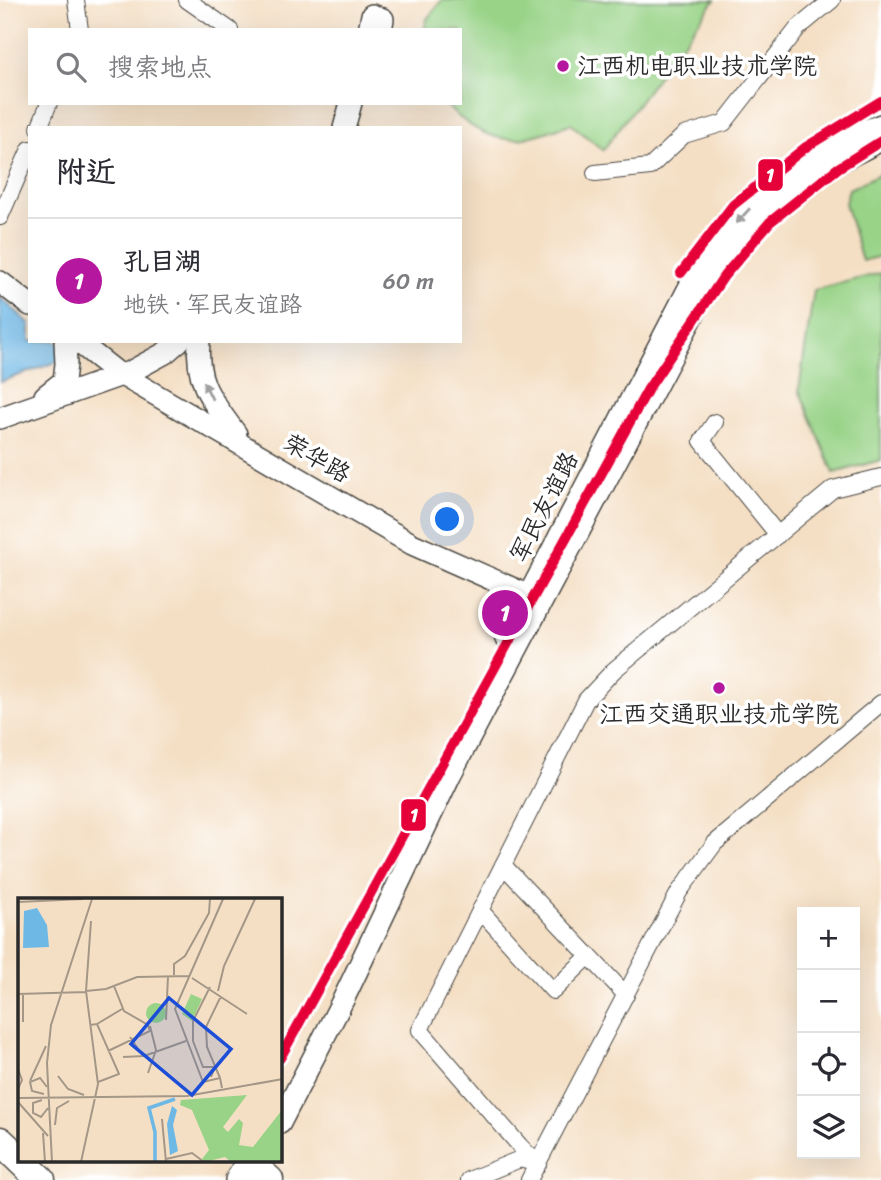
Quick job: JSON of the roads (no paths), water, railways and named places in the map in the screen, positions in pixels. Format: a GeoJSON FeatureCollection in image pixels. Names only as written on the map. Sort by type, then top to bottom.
{"type":"FeatureCollection","features":[{"type":"Feature","properties":{"kind":"highway"},"geometry":{"type":"LineString","coordinates":[[23,1162],[41,1180]]}},
{"type":"Feature","properties":{"kind":"street"},"geometry":{"type":"LineString","coordinates":[[76,0],[80,28]]}},
{"type":"Feature","properties":{"kind":"street"},"geometry":{"type":"LineString","coordinates":[[187,0],[227,28]]}},
{"type":"Feature","properties":{"kind":"street"},"geometry":{"type":"LineString","coordinates":[[595,173],[650,167],[684,135],[724,123],[797,28],[832,0]]}},
{"type":"Feature","properties":{"kind":"street"},"geometry":{"type":"LineString","coordinates":[[40,126],[48,105]]}},
{"type":"Feature","properties":{"kind":"street"},"geometry":{"type":"LineString","coordinates":[[345,126],[350,105]]}},
{"type":"Feature","properties":{"kind":"street"},"geometry":{"type":"LineString","coordinates":[[357,126],[363,105]]}},
{"type":"Feature","properties":{"kind":"street","name":"军民友谊路"},"geometry":{"type":"LineString","coordinates":[[282,1119],[344,998],[634,390],[692,282],[745,212],[805,163],[862,132],[881,125]]}},
{"type":"Feature","properties":{"kind":"street","name":"军民友谊路"},"geometry":{"type":"LineString","coordinates":[[282,1092],[332,995],[436,775],[720,265],[757,224],[819,172],[881,140]]}},
{"type":"Feature","properties":{"kind":"street"},"geometry":{"type":"LineString","coordinates":[[0,217],[28,154]]}},
{"type":"Feature","properties":{"kind":"street"},"geometry":{"type":"LineString","coordinates":[[0,274],[28,295]]}},
{"type":"Feature","properties":{"kind":"street"},"geometry":{"type":"LineString","coordinates":[[0,282],[28,303]]}},
{"type":"Feature","properties":{"kind":"street"},"geometry":{"type":"LineString","coordinates":[[45,396],[64,380],[65,343]]}},
{"type":"Feature","properties":{"kind":"street","name":"荣华路"},"geometry":{"type":"LineString","coordinates":[[80,343],[122,372],[412,544],[538,594]]}},
{"type":"Feature","properties":{"kind":"street","name":"荣华路"},"geometry":{"type":"LineString","coordinates":[[90,343],[122,372],[415,536],[538,594]]}},
{"type":"Feature","properties":{"kind":"street"},"geometry":{"type":"LineString","coordinates":[[0,412],[122,372],[159,343]]}},
{"type":"Feature","properties":{"kind":"street"},"geometry":{"type":"LineString","coordinates":[[0,418],[122,372],[165,353],[177,343]]}},
{"type":"Feature","properties":{"kind":"street"},"geometry":{"type":"LineString","coordinates":[[199,343],[200,373],[207,394],[236,434]]}},
{"type":"Feature","properties":{"kind":"street"},"geometry":{"type":"LineString","coordinates":[[715,422],[702,441],[778,535]]}},
{"type":"Feature","properties":{"kind":"street"},"geometry":{"type":"LineString","coordinates":[[538,1164],[420,1030],[586,700],[614,670],[833,489],[881,477]]}},
{"type":"Feature","properties":{"kind":"street"},"geometry":{"type":"LineString","coordinates":[[529,1180],[679,892],[715,843],[881,703]]}},
{"type":"Feature","properties":{"kind":"street"},"geometry":{"type":"LineString","coordinates":[[503,866],[626,995]]}},
{"type":"Feature","properties":{"kind":"street"},"geometry":{"type":"LineString","coordinates":[[480,910],[553,991],[589,956]]}},
{"type":"Feature","properties":{"kind":"street"},"geometry":{"type":"LineString","coordinates":[[470,1180],[520,1159],[538,1164]]}},
{"type":"Feature","properties":{"kind":"street"},"geometry":{"type":"LineString","coordinates":[[25,1162],[49,1180]]}},
{"type":"Feature","properties":{"kind":"water"},"geometry":{"type":"Polygon","coordinates":[[[0,297],[28,322],[28,343],[58,343],[76,355],[0,382],[0,297]]]}},
{"type":"Feature","properties":{"kind":"place","name":"江西机电职业技术学院"},"geometry":{"type":"Point","coordinates":[563,66]}},
{"type":"Feature","properties":{"kind":"place","name":"孔目湖"},"geometry":{"type":"Point","coordinates":[505,613]}},
{"type":"Feature","properties":{"kind":"place","name":"江西交通职业技术学院"},"geometry":{"type":"Point","coordinates":[719,688]}}]}
